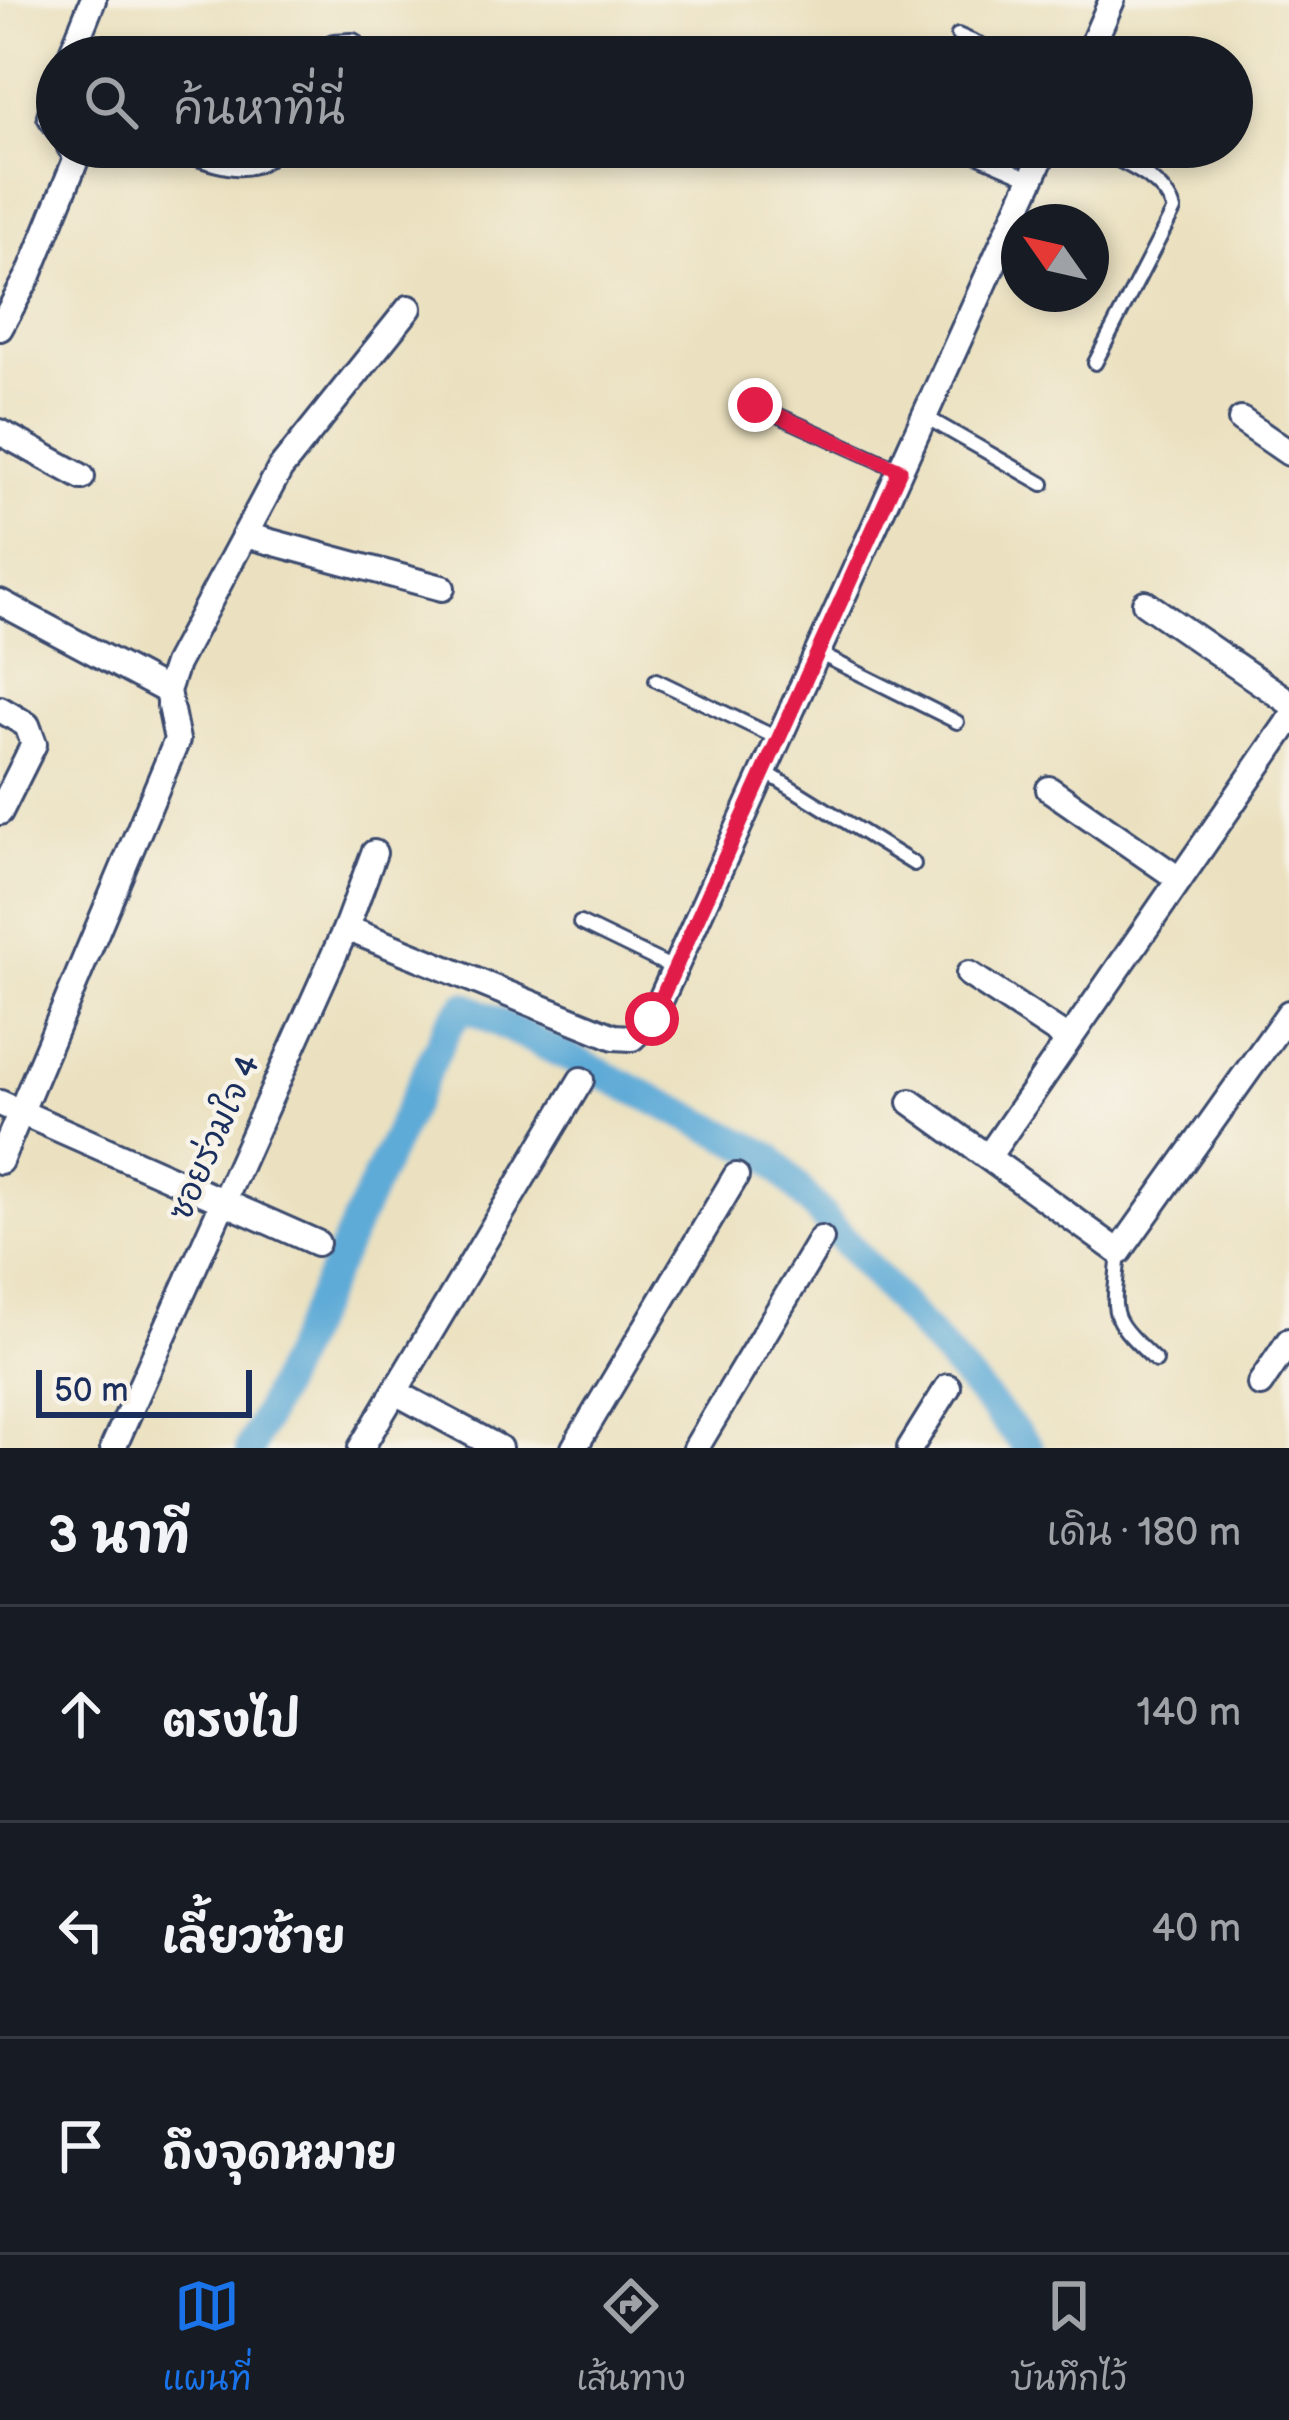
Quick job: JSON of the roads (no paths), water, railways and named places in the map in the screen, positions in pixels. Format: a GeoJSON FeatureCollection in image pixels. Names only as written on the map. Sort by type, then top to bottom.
{"type":"FeatureCollection","features":[{"type":"Feature","properties":{"kind":"street"},"geometry":{"type":"LineString","coordinates":[[78,36],[93,0]]}},
{"type":"Feature","properties":{"kind":"street"},"geometry":{"type":"LineString","coordinates":[[1096,36],[1112,0]]}},
{"type":"Feature","properties":{"kind":"street"},"geometry":{"type":"LineString","coordinates":[[0,328],[29,275],[74,168]]}},
{"type":"Feature","properties":{"kind":"street"},"geometry":{"type":"LineString","coordinates":[[346,928],[614,1037],[632,1038],[652,1019],[1036,168]]}},
{"type":"Feature","properties":{"kind":"street"},"geometry":{"type":"LineString","coordinates":[[0,1161],[10,1107],[176,740],[167,691],[280,469],[409,308]]}},
{"type":"Feature","properties":{"kind":"street"},"geometry":{"type":"LineString","coordinates":[[1241,420],[1289,453]]}},
{"type":"Feature","properties":{"kind":"street"},"geometry":{"type":"LineString","coordinates":[[0,432],[82,477]]}},
{"type":"Feature","properties":{"kind":"street"},"geometry":{"type":"LineString","coordinates":[[245,535],[442,588]]}},
{"type":"Feature","properties":{"kind":"street"},"geometry":{"type":"LineString","coordinates":[[0,602],[167,691]]}},
{"type":"Feature","properties":{"kind":"street"},"geometry":{"type":"LineString","coordinates":[[1145,603],[1289,702]]}},
{"type":"Feature","properties":{"kind":"street"},"geometry":{"type":"LineString","coordinates":[[0,710],[27,724],[34,743],[0,812]]}},
{"type":"Feature","properties":{"kind":"street"},"geometry":{"type":"LineString","coordinates":[[988,1157],[1289,722]]}},
{"type":"Feature","properties":{"kind":"street"},"geometry":{"type":"LineString","coordinates":[[1049,789],[1179,879]]}},
{"type":"Feature","properties":{"kind":"street","name":"ซอยร่วมใจ 4"},"geometry":{"type":"LineString","coordinates":[[113,1448],[346,928],[374,853]]}},
{"type":"Feature","properties":{"kind":"street"},"geometry":{"type":"LineString","coordinates":[[970,974],[1068,1039]]}},
{"type":"Feature","properties":{"kind":"street"},"geometry":{"type":"LineString","coordinates":[[911,1102],[1119,1252],[1289,1013]]}},
{"type":"Feature","properties":{"kind":"street"},"geometry":{"type":"LineString","coordinates":[[361,1448],[581,1080]]}},
{"type":"Feature","properties":{"kind":"street"},"geometry":{"type":"LineString","coordinates":[[10,1107],[317,1243]]}},
{"type":"Feature","properties":{"kind":"street"},"geometry":{"type":"LineString","coordinates":[[574,1448],[736,1176]]}},
{"type":"Feature","properties":{"kind":"street"},"geometry":{"type":"LineString","coordinates":[[696,1448],[821,1239]]}},
{"type":"Feature","properties":{"kind":"street"},"geometry":{"type":"LineString","coordinates":[[1260,1384],[1289,1341]]}},
{"type":"Feature","properties":{"kind":"street"},"geometry":{"type":"LineString","coordinates":[[910,1448],[948,1387]]}},
{"type":"Feature","properties":{"kind":"street"},"geometry":{"type":"LineString","coordinates":[[395,1392],[499,1448]]}},
{"type":"Feature","properties":{"kind":"lane"},"geometry":{"type":"LineString","coordinates":[[958,34],[962,36]]}},
{"type":"Feature","properties":{"kind":"lane"},"geometry":{"type":"LineString","coordinates":[[1006,168],[1031,179]]}},
{"type":"Feature","properties":{"kind":"lane"},"geometry":{"type":"LineString","coordinates":[[1095,363],[1174,210],[1161,189],[1126,168]]}},
{"type":"Feature","properties":{"kind":"lane"},"geometry":{"type":"LineString","coordinates":[[755,405],[900,470]]}},
{"type":"Feature","properties":{"kind":"lane"},"geometry":{"type":"LineString","coordinates":[[924,416],[1043,484]]}},
{"type":"Feature","properties":{"kind":"lane"},"geometry":{"type":"LineString","coordinates":[[818,653],[957,722]]}},
{"type":"Feature","properties":{"kind":"lane"},"geometry":{"type":"LineString","coordinates":[[656,680],[778,739]]}},
{"type":"Feature","properties":{"kind":"lane"},"geometry":{"type":"LineString","coordinates":[[764,771],[914,864]]}},
{"type":"Feature","properties":{"kind":"lane"},"geometry":{"type":"LineString","coordinates":[[580,923],[675,969]]}},
{"type":"Feature","properties":{"kind":"lane"},"geometry":{"type":"LineString","coordinates":[[1119,1252],[1112,1298],[1116,1322],[1156,1361]]}},
{"type":"Feature","properties":{"kind":"waterway"},"geometry":{"type":"LineString","coordinates":[[250,1448],[448,1026],[465,1006],[770,1157],[1029,1448]]}}]}
